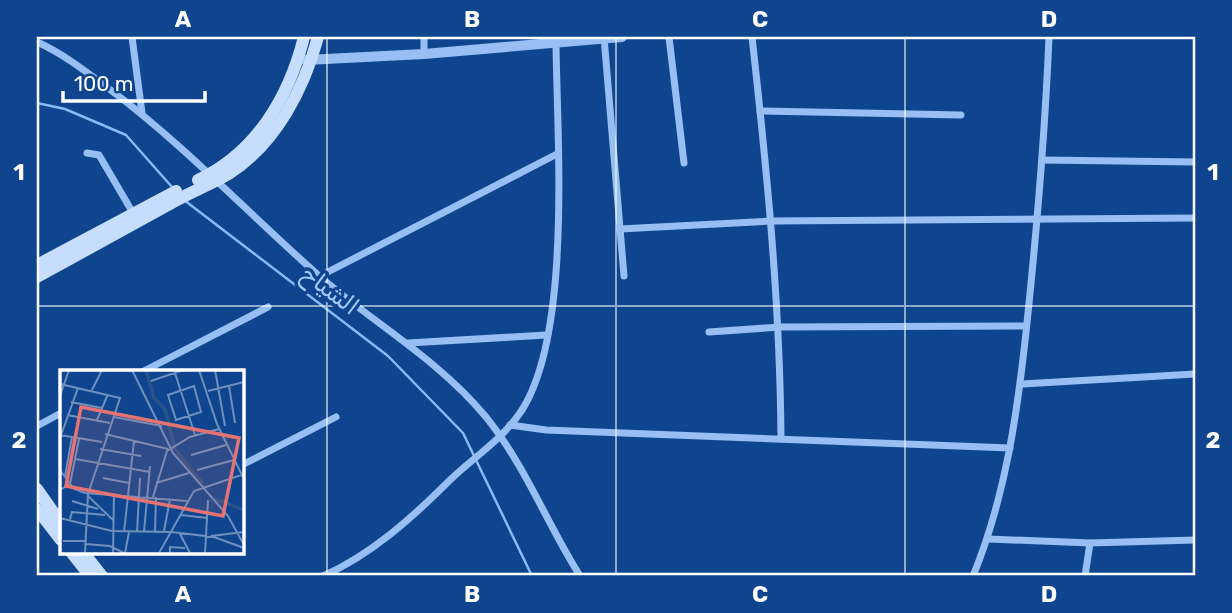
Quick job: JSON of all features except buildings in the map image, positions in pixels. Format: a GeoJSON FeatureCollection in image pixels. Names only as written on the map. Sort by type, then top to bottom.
{"type":"FeatureCollection","features":[{"type":"Feature","properties":{"kind":"main road"},"geometry":{"type":"LineString","coordinates":[[304,37],[305,60]]}},
{"type":"Feature","properties":{"kind":"main road"},"geometry":{"type":"LineString","coordinates":[[37,277],[170,199],[213,178],[262,129],[318,37]]}},
{"type":"Feature","properties":{"kind":"main road"},"geometry":{"type":"LineString","coordinates":[[37,265],[133,213],[170,199]]}},
{"type":"Feature","properties":{"kind":"main road"},"geometry":{"type":"LineString","coordinates":[[37,489],[60,522]]}},
{"type":"Feature","properties":{"kind":"main road"},"geometry":{"type":"LineString","coordinates":[[37,509],[60,539]]}},
{"type":"Feature","properties":{"kind":"main road"},"geometry":{"type":"LineString","coordinates":[[73,554],[90,576]]}},
{"type":"Feature","properties":{"kind":"main road"},"geometry":{"type":"LineString","coordinates":[[85,554],[102,576]]}},
{"type":"Feature","properties":{"kind":"street"},"geometry":{"type":"LineString","coordinates":[[132,37],[142,113]]}},
{"type":"Feature","properties":{"kind":"street"},"geometry":{"type":"LineString","coordinates":[[424,37],[424,54]]}},
{"type":"Feature","properties":{"kind":"street"},"geometry":{"type":"LineString","coordinates":[[305,60],[424,54],[537,40],[556,43],[622,37]]}},
{"type":"Feature","properties":{"kind":"street"},"geometry":{"type":"LineString","coordinates":[[669,37],[684,163]]}},
{"type":"Feature","properties":{"kind":"street"},"geometry":{"type":"LineString","coordinates":[[752,37],[772,220],[780,327],[781,438]]}},
{"type":"Feature","properties":{"kind":"street"},"geometry":{"type":"LineString","coordinates":[[973,576],[988,539],[1022,384],[1039,217],[1049,37]]}},
{"type":"Feature","properties":{"kind":"street"},"geometry":{"type":"LineString","coordinates":[[604,38],[624,276]]}},
{"type":"Feature","properties":{"kind":"street"},"geometry":{"type":"LineString","coordinates":[[37,42],[78,66],[142,113],[320,276],[408,343],[473,402],[500,436],[580,576]]}},
{"type":"Feature","properties":{"kind":"street"},"geometry":{"type":"LineString","coordinates":[[323,576],[334,574],[395,531],[474,456],[500,436],[510,425],[536,381],[547,335],[556,263],[556,43]]}},
{"type":"Feature","properties":{"kind":"street"},"geometry":{"type":"LineString","coordinates":[[760,111],[961,115]]}},
{"type":"Feature","properties":{"kind":"street"},"geometry":{"type":"LineString","coordinates":[[87,153],[99,155],[133,213]]}},
{"type":"Feature","properties":{"kind":"street"},"geometry":{"type":"LineString","coordinates":[[320,276],[557,154]]}},
{"type":"Feature","properties":{"kind":"street"},"geometry":{"type":"LineString","coordinates":[[1042,160],[1195,162]]}},
{"type":"Feature","properties":{"kind":"street"},"geometry":{"type":"LineString","coordinates":[[621,229],[772,220],[887,222],[1039,217],[1195,218]]}},
{"type":"Feature","properties":{"kind":"street"},"geometry":{"type":"LineString","coordinates":[[146,370],[268,307]]}},
{"type":"Feature","properties":{"kind":"street"},"geometry":{"type":"LineString","coordinates":[[709,332],[780,327],[1026,326]]}},
{"type":"Feature","properties":{"kind":"street"},"geometry":{"type":"LineString","coordinates":[[408,343],[547,335]]}},
{"type":"Feature","properties":{"kind":"street"},"geometry":{"type":"LineString","coordinates":[[1022,384],[1195,374]]}},
{"type":"Feature","properties":{"kind":"street"},"geometry":{"type":"LineString","coordinates":[[37,426],[60,414]]}},
{"type":"Feature","properties":{"kind":"street"},"geometry":{"type":"LineString","coordinates":[[243,464],[336,416]]}},
{"type":"Feature","properties":{"kind":"street"},"geometry":{"type":"LineString","coordinates":[[510,425],[546,430],[1010,448]]}},
{"type":"Feature","properties":{"kind":"street"},"geometry":{"type":"LineString","coordinates":[[988,539],[1090,543],[1195,540]]}},
{"type":"Feature","properties":{"kind":"street"},"geometry":{"type":"LineString","coordinates":[[1085,576],[1090,543]]}},
{"type":"Feature","properties":{"kind":"waterway","name":"الشياح"},"geometry":{"type":"LineString","coordinates":[[37,103],[65,109],[126,135],[172,187]]}},
{"type":"Feature","properties":{"kind":"waterway","name":"الشياح"},"geometry":{"type":"LineString","coordinates":[[184,200],[388,356],[463,433],[532,576]]}}]}
